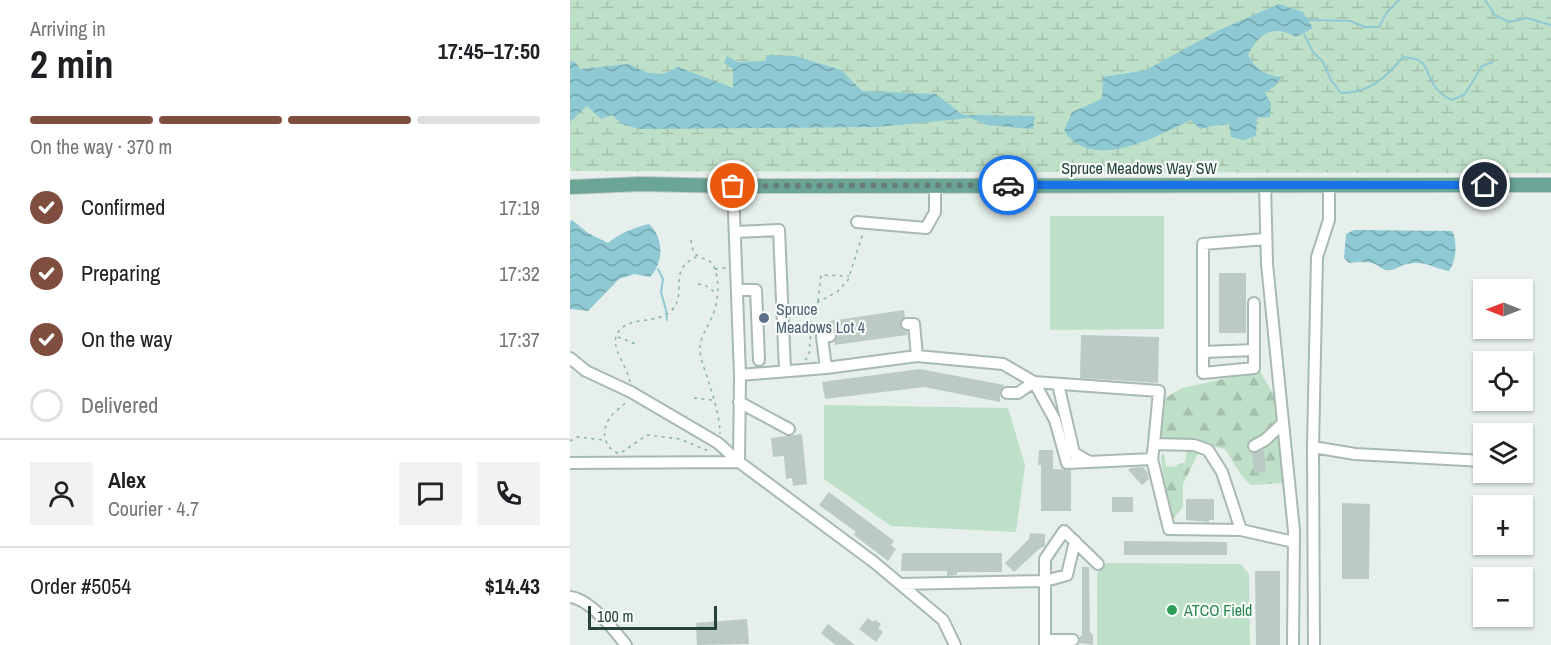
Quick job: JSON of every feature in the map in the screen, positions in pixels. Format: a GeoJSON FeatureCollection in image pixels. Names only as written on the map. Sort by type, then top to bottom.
{"type":"FeatureCollection","features":[{"type":"Feature","properties":{"kind":"main road","name":"Spruce Meadows Way SW"},"geometry":{"type":"LineString","coordinates":[[574,188],[640,184],[733,186],[1551,185]]}},
{"type":"Feature","properties":{"kind":"lane"},"geometry":{"type":"LineString","coordinates":[[1265,184],[1266,264],[1294,542],[1293,645]]}},
{"type":"Feature","properties":{"kind":"lane"},"geometry":{"type":"LineString","coordinates":[[1314,645],[1313,447],[1317,256],[1329,220],[1329,184]]}},
{"type":"Feature","properties":{"kind":"lane"},"geometry":{"type":"LineString","coordinates":[[733,186],[740,375],[739,462]]}},
{"type":"Feature","properties":{"kind":"lane"},"geometry":{"type":"LineString","coordinates":[[860,226],[926,228],[935,212],[935,186]]}},
{"type":"Feature","properties":{"kind":"lane"},"geometry":{"type":"LineString","coordinates":[[735,232],[780,230],[785,370]]}},
{"type":"Feature","properties":{"kind":"lane"},"geometry":{"type":"LineString","coordinates":[[1254,303],[1254,368],[1203,373],[1203,244],[1266,239]]}},
{"type":"Feature","properties":{"kind":"lane"},"geometry":{"type":"LineString","coordinates":[[737,290],[756,290],[759,360]]}},
{"type":"Feature","properties":{"kind":"lane"},"geometry":{"type":"LineString","coordinates":[[907,324],[914,324],[917,356]]}},
{"type":"Feature","properties":{"kind":"lane"},"geometry":{"type":"LineString","coordinates":[[826,368],[822,338],[830,336]]}},
{"type":"Feature","properties":{"kind":"lane"},"geometry":{"type":"LineString","coordinates":[[1203,352],[1275,358]]}},
{"type":"Feature","properties":{"kind":"lane"},"geometry":{"type":"LineString","coordinates":[[740,375],[826,368],[917,356],[1003,364],[1034,382],[1159,391],[1152,459],[1169,529],[1241,530],[1294,542]]}},
{"type":"Feature","properties":{"kind":"lane"},"geometry":{"type":"LineString","coordinates":[[570,358],[586,371],[631,392],[718,443],[739,462],[875,563],[943,620],[955,645]]}},
{"type":"Feature","properties":{"kind":"lane"},"geometry":{"type":"LineString","coordinates":[[1007,393],[1018,393],[1034,382]]}},
{"type":"Feature","properties":{"kind":"lane"},"geometry":{"type":"LineString","coordinates":[[1034,382],[1055,420],[1067,463],[1152,459]]}},
{"type":"Feature","properties":{"kind":"lane"},"geometry":{"type":"LineString","coordinates":[[1058,384],[1074,453],[1090,462]]}},
{"type":"Feature","properties":{"kind":"lane"},"geometry":{"type":"LineString","coordinates":[[739,402],[789,429]]}},
{"type":"Feature","properties":{"kind":"lane"},"geometry":{"type":"LineString","coordinates":[[1254,446],[1265,440],[1282,424]]}},
{"type":"Feature","properties":{"kind":"lane"},"geometry":{"type":"LineString","coordinates":[[1154,444],[1194,446],[1208,450],[1222,472],[1241,530]]}},
{"type":"Feature","properties":{"kind":"lane"},"geometry":{"type":"LineString","coordinates":[[1313,447],[1356,454],[1473,460]]}},
{"type":"Feature","properties":{"kind":"lane"},"geometry":{"type":"LineString","coordinates":[[570,463],[739,462]]}},
{"type":"Feature","properties":{"kind":"lane"},"geometry":{"type":"LineString","coordinates":[[1072,640],[1045,643],[1045,559],[1064,531],[1098,564]]}},
{"type":"Feature","properties":{"kind":"lane"},"geometry":{"type":"LineString","coordinates":[[900,584],[1045,581],[1067,575],[1075,541]]}},
{"type":"Feature","properties":{"kind":"lane"},"geometry":{"type":"LineString","coordinates":[[570,597],[577,598],[608,622],[626,645]]}},
{"type":"Feature","properties":{"kind":"path"},"geometry":{"type":"LineString","coordinates":[[818,302],[837,292],[848,280],[860,226]]}},
{"type":"Feature","properties":{"kind":"path"},"geometry":{"type":"LineString","coordinates":[[691,240],[692,250],[696,257],[710,262],[715,269],[717,304],[703,335],[700,348],[720,429],[718,443],[712,450],[706,450],[680,439],[647,435],[620,453],[611,451],[605,440],[609,420],[628,400],[631,392],[630,378],[615,345],[618,333],[627,324],[659,319],[672,310],[678,296],[680,269],[696,257]]}},
{"type":"Feature","properties":{"kind":"path"},"geometry":{"type":"LineString","coordinates":[[715,269],[733,268]]}},
{"type":"Feature","properties":{"kind":"path"},"geometry":{"type":"LineString","coordinates":[[797,370],[809,356],[812,315],[818,302],[821,275],[849,276]]}},
{"type":"Feature","properties":{"kind":"path"},"geometry":{"type":"LineString","coordinates":[[698,284],[705,285],[717,294]]}},
{"type":"Feature","properties":{"kind":"path"},"geometry":{"type":"LineString","coordinates":[[617,337],[636,344]]}},
{"type":"Feature","properties":{"kind":"path"},"geometry":{"type":"LineString","coordinates":[[694,398],[713,400]]}},
{"type":"Feature","properties":{"kind":"path"},"geometry":{"type":"LineString","coordinates":[[570,441],[577,437],[605,440]]}},
{"type":"Feature","properties":{"kind":"green space"},"geometry":{"type":"Polygon","coordinates":[[[570,0],[1551,0],[1551,173],[570,171],[570,0]]]}},
{"type":"Feature","properties":{"kind":"green space"},"geometry":{"type":"Polygon","coordinates":[[[1050,216],[1164,216],[1164,329],[1050,330],[1050,216]]]}},
{"type":"Feature","properties":{"kind":"green space"},"geometry":{"type":"Polygon","coordinates":[[[1260,371],[1276,399],[1283,483],[1250,485],[1225,449],[1194,443],[1157,441],[1162,400],[1182,388],[1260,371]]]}},
{"type":"Feature","properties":{"kind":"green space"},"geometry":{"type":"Polygon","coordinates":[[[824,405],[1008,408],[1025,465],[1016,532],[891,526],[824,479],[824,405]]]}},
{"type":"Feature","properties":{"kind":"green space"},"geometry":{"type":"Polygon","coordinates":[[[1187,448],[1199,452],[1183,484],[1183,507],[1174,518],[1167,511],[1161,456],[1164,453],[1166,466],[1174,467],[1185,463],[1187,448]]]}},
{"type":"Feature","properties":{"kind":"green space","name":"ATCO Field"},"geometry":{"type":"Polygon","coordinates":[[[1107,563],[1241,564],[1249,574],[1250,645],[1097,645],[1097,573],[1107,563]]]}},
{"type":"Feature","properties":{"kind":"water"},"geometry":{"type":"Polygon","coordinates":[[[1279,4],[1303,12],[1313,28],[1296,37],[1274,31],[1262,36],[1252,47],[1248,55],[1254,64],[1262,71],[1282,77],[1265,93],[1271,103],[1270,117],[1257,118],[1256,136],[1243,140],[1231,137],[1229,124],[1200,129],[1191,120],[1143,142],[1108,150],[1091,149],[1076,143],[1064,131],[1072,112],[1102,99],[1103,77],[1146,70],[1217,31],[1279,4]]]}},
{"type":"Feature","properties":{"kind":"water"},"geometry":{"type":"Polygon","coordinates":[[[767,55],[795,56],[841,70],[862,91],[936,94],[963,115],[1035,116],[1033,129],[988,125],[970,118],[877,127],[639,129],[622,124],[612,115],[601,119],[587,106],[570,122],[570,61],[575,62],[580,69],[629,64],[648,73],[663,74],[678,67],[733,88],[733,69],[724,63],[727,56],[738,62],[765,61],[767,55]]]}},
{"type":"Feature","properties":{"kind":"water"},"geometry":{"type":"Polygon","coordinates":[[[572,220],[588,233],[608,243],[627,231],[649,224],[660,243],[660,257],[655,271],[650,277],[634,274],[619,279],[588,311],[570,309],[570,222],[572,220]]]}},
{"type":"Feature","properties":{"kind":"water"},"geometry":{"type":"Polygon","coordinates":[[[1354,230],[1452,231],[1456,246],[1455,257],[1449,271],[1420,263],[1385,270],[1370,263],[1349,263],[1344,258],[1346,234],[1354,230]]]}},
{"type":"Feature","properties":{"kind":"building"},"geometry":{"type":"Polygon","coordinates":[[[1219,273],[1246,273],[1246,333],[1219,333],[1219,273]]]}},
{"type":"Feature","properties":{"kind":"building"},"geometry":{"type":"Polygon","coordinates":[[[904,310],[905,317],[901,320],[900,325],[903,330],[907,331],[907,335],[834,345],[837,334],[832,329],[830,321],[904,310]]]}},
{"type":"Feature","properties":{"kind":"building"},"geometry":{"type":"Polygon","coordinates":[[[1081,335],[1159,337],[1158,383],[1080,378],[1081,335]]]}},
{"type":"Feature","properties":{"kind":"building"},"geometry":{"type":"Polygon","coordinates":[[[920,369],[1004,385],[1000,392],[1000,402],[924,387],[825,399],[822,382],[920,369]]]}},
{"type":"Feature","properties":{"kind":"building"},"geometry":{"type":"Polygon","coordinates":[[[802,434],[807,484],[793,486],[792,478],[786,479],[784,456],[773,457],[771,438],[802,434]]]}},
{"type":"Feature","properties":{"kind":"building"},"geometry":{"type":"Polygon","coordinates":[[[1039,450],[1053,450],[1053,469],[1071,470],[1071,511],[1041,511],[1039,450]]]}},
{"type":"Feature","properties":{"kind":"building"},"geometry":{"type":"Polygon","coordinates":[[[1264,450],[1266,472],[1254,473],[1252,453],[1264,450]]]}},
{"type":"Feature","properties":{"kind":"building"},"geometry":{"type":"Polygon","coordinates":[[[1143,467],[1149,479],[1142,485],[1128,470],[1143,467]]]}},
{"type":"Feature","properties":{"kind":"building"},"geometry":{"type":"Polygon","coordinates":[[[829,492],[894,541],[891,545],[896,549],[888,561],[854,535],[856,532],[819,505],[829,492]]]}},
{"type":"Feature","properties":{"kind":"building"},"geometry":{"type":"Polygon","coordinates":[[[1112,497],[1133,497],[1133,512],[1112,512],[1112,497]]]}},
{"type":"Feature","properties":{"kind":"building"},"geometry":{"type":"Polygon","coordinates":[[[1186,499],[1214,499],[1214,520],[1209,520],[1209,522],[1186,520],[1186,499]]]}},
{"type":"Feature","properties":{"kind":"building"},"geometry":{"type":"Polygon","coordinates":[[[1342,503],[1370,504],[1369,579],[1342,579],[1342,503]]]}},
{"type":"Feature","properties":{"kind":"building"},"geometry":{"type":"Polygon","coordinates":[[[1030,533],[1045,534],[1045,546],[1014,572],[1005,563],[1029,539],[1030,533]]]}},
{"type":"Feature","properties":{"kind":"building"},"geometry":{"type":"Polygon","coordinates":[[[1124,541],[1227,542],[1227,555],[1124,555],[1124,541]]]}},
{"type":"Feature","properties":{"kind":"building"},"geometry":{"type":"Polygon","coordinates":[[[902,553],[1002,553],[1002,572],[957,572],[957,575],[947,576],[947,571],[901,571],[902,553]]]}},
{"type":"Feature","properties":{"kind":"building"},"geometry":{"type":"Polygon","coordinates":[[[1082,567],[1089,567],[1090,632],[1093,635],[1093,645],[1080,643],[1082,567]]]}},
{"type":"Feature","properties":{"kind":"building"},"geometry":{"type":"Polygon","coordinates":[[[1255,571],[1280,571],[1280,645],[1256,645],[1255,571]]]}},
{"type":"Feature","properties":{"kind":"building"},"geometry":{"type":"Polygon","coordinates":[[[868,618],[881,624],[878,628],[883,632],[876,642],[859,629],[868,618]]]}},
{"type":"Feature","properties":{"kind":"building"},"geometry":{"type":"Polygon","coordinates":[[[747,619],[749,644],[697,645],[696,623],[747,619]]]}},
{"type":"Feature","properties":{"kind":"building"},"geometry":{"type":"Polygon","coordinates":[[[828,624],[855,645],[836,645],[828,639],[821,633],[828,624]]]}},
{"type":"Feature","properties":{"kind":"waterway"},"geometry":{"type":"LineString","coordinates":[[1308,20],[1350,21],[1365,27],[1379,27],[1387,12],[1399,0]]}},
{"type":"Feature","properties":{"kind":"waterway"},"geometry":{"type":"LineString","coordinates":[[1485,0],[1495,15],[1509,22],[1527,18],[1551,25]]}},
{"type":"Feature","properties":{"kind":"waterway"},"geometry":{"type":"LineString","coordinates":[[1304,34],[1313,52],[1323,62],[1331,80],[1341,93],[1360,90],[1376,83],[1403,57],[1416,59],[1423,64],[1437,90],[1452,100],[1465,94],[1482,66],[1493,62]]}},
{"type":"Feature","properties":{"kind":"waterway"},"geometry":{"type":"LineString","coordinates":[[658,269],[663,279],[661,292],[667,320]]}},
{"type":"Feature","properties":{"kind":"way so far"},"geometry":{"type":"LineString","coordinates":[[733,186],[1008,185]]}},
{"type":"Feature","properties":{"kind":"place","name":"Spruce Meadows Lot 4"},"geometry":{"type":"Point","coordinates":[764,318]}},
{"type":"Feature","properties":{"kind":"place","name":"ATCO Field"},"geometry":{"type":"Point","coordinates":[1172,610]}},
{"type":"Feature","properties":{"kind":"route"},"geometry":{"type":"LineString","coordinates":[[1008,185],[1485,185]]}}]}
